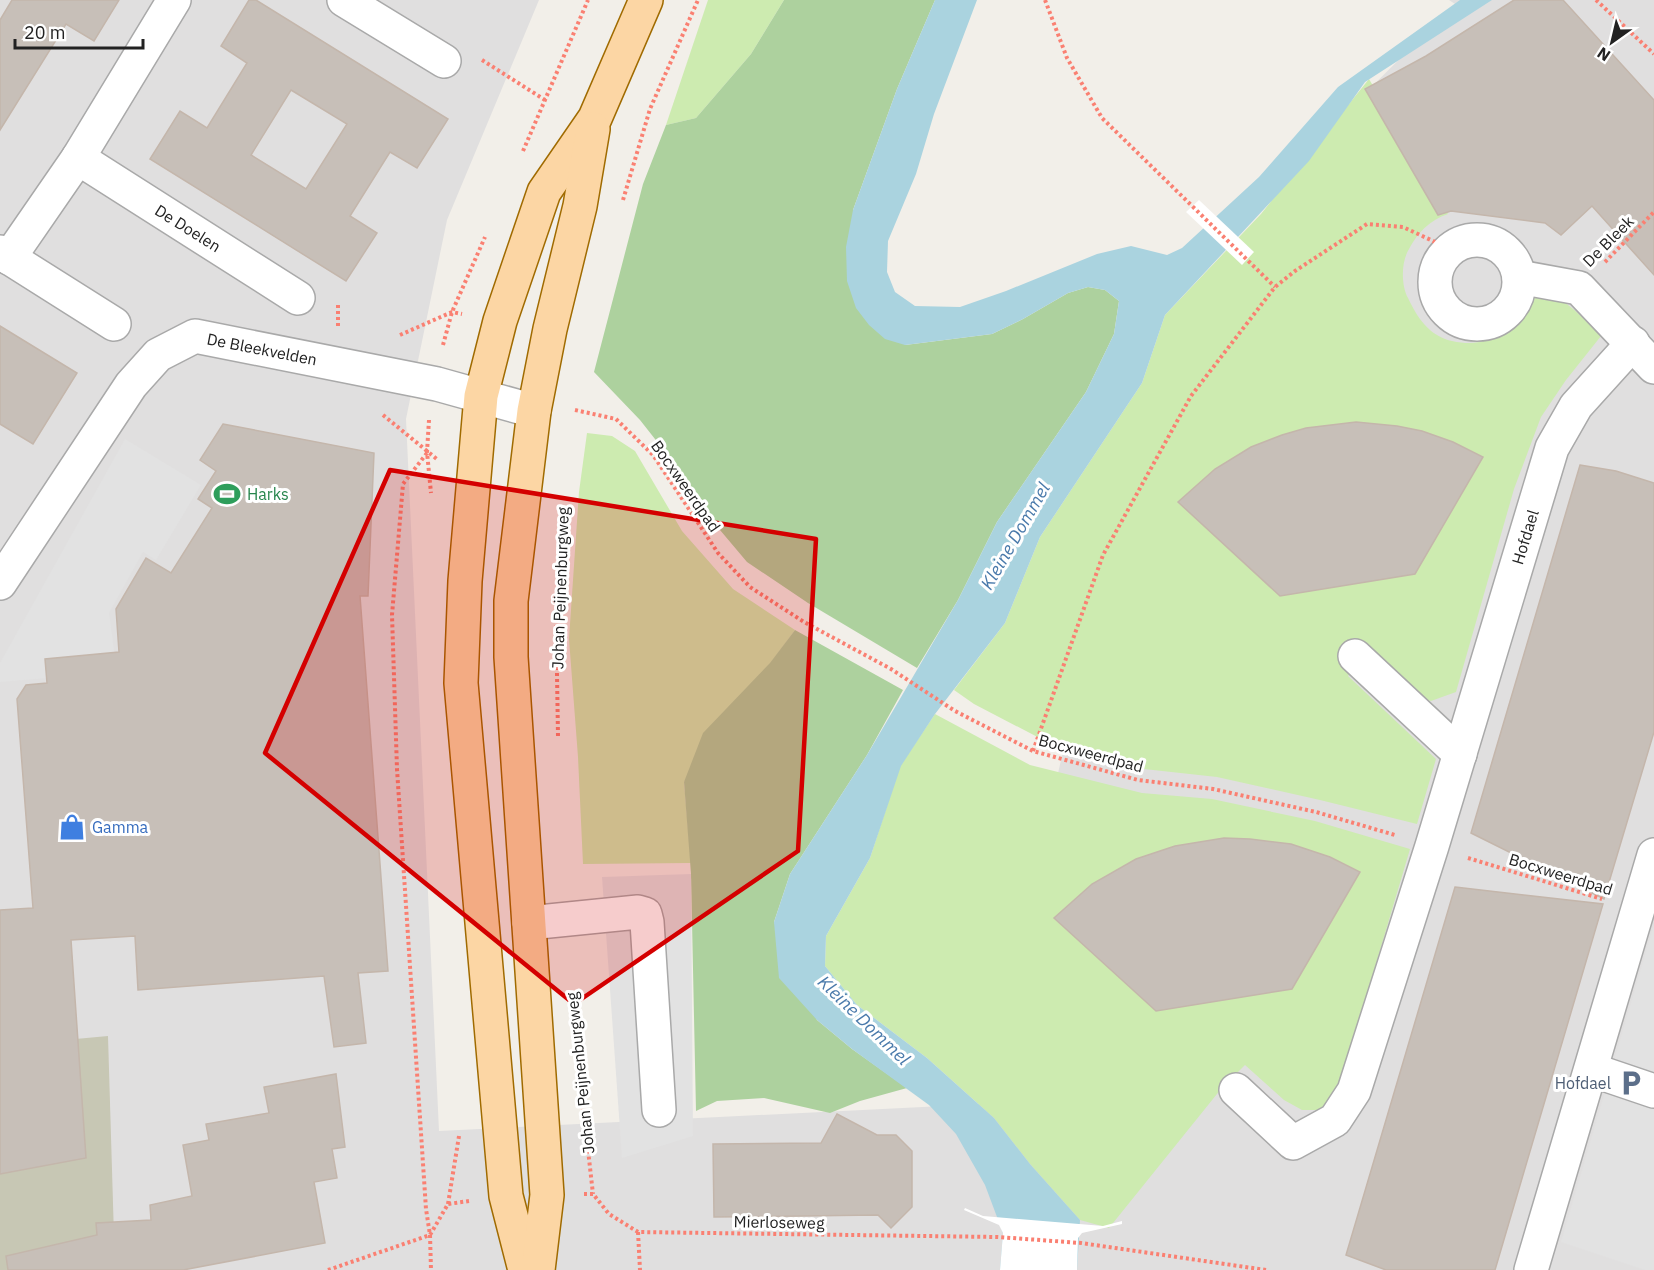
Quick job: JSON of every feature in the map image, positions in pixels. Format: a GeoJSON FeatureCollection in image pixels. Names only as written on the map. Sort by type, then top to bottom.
{"type":"FeatureCollection","features":[{"type":"Feature","properties":{"kind":"main road"},"geometry":{"type":"LineString","coordinates":[[525,1270],[506,1196],[461,683],[467,559],[481,396],[500,321],[544,192],[595,118],[646,0]]}},
{"type":"Feature","properties":{"kind":"main road"},"geometry":{"type":"LineString","coordinates":[[538,1270],[547,1195],[511,657],[511,601],[534,411],[550,329],[580,206],[595,118]]}},
{"type":"Feature","properties":{"kind":"street"},"geometry":{"type":"LineString","coordinates":[[114,324],[4,255],[78,158],[174,0]]}},
{"type":"Feature","properties":{"kind":"street"},"geometry":{"type":"LineString","coordinates":[[344,0],[444,62]]}},
{"type":"Feature","properties":{"kind":"street","name":"De Doelen"},"geometry":{"type":"LineString","coordinates":[[78,158],[298,298]]}},
{"type":"Feature","properties":{"kind":"street"},"geometry":{"type":"LineString","coordinates":[[1468,240],[1491,242],[1510,255],[1519,277],[1517,296],[1507,312],[1491,322],[1472,324],[1454,318],[1440,304],[1435,286],[1437,267],[1448,251],[1468,240]]}},
{"type":"Feature","properties":{"kind":"street"},"geometry":{"type":"LineString","coordinates":[[1519,277],[1579,288]]}},
{"type":"Feature","properties":{"kind":"street","name":"Hofdael"},"geometry":{"type":"LineString","coordinates":[[1236,1090],[1293,1143],[1335,1120],[1354,1091],[1432,846],[1552,448],[1576,406],[1644,355],[1579,288]]}},
{"type":"Feature","properties":{"kind":"street","name":"De Bleekvelden"},"geometry":{"type":"LineString","coordinates":[[0,583],[131,385],[158,355],[195,336],[437,384],[534,411]]}},
{"type":"Feature","properties":{"kind":"street"},"geometry":{"type":"LineString","coordinates":[[1355,656],[1460,754]]}},
{"type":"Feature","properties":{"kind":"street"},"geometry":{"type":"LineString","coordinates":[[1531,1270],[1654,855]]}},
{"type":"Feature","properties":{"kind":"street"},"geometry":{"type":"LineString","coordinates":[[529,923],[638,912],[645,914],[659,1110]]}},
{"type":"Feature","properties":{"kind":"street"},"geometry":{"type":"LineString","coordinates":[[1592,1070],[1654,1091]]}},
{"type":"Feature","properties":{"kind":"path"},"geometry":{"type":"LineString","coordinates":[[621,207],[650,109],[698,0]]}},
{"type":"Feature","properties":{"kind":"path"},"geometry":{"type":"LineString","coordinates":[[1045,0],[1067,58],[1102,118],[1275,287]]}},
{"type":"Feature","properties":{"kind":"path"},"geometry":{"type":"LineString","coordinates":[[1596,0],[1654,54]]}},
{"type":"Feature","properties":{"kind":"path"},"geometry":{"type":"LineString","coordinates":[[444,62],[456,44],[545,100]]}},
{"type":"Feature","properties":{"kind":"path","name":"De Bleek"},"geometry":{"type":"LineString","coordinates":[[1579,288],[1654,212]]}},
{"type":"Feature","properties":{"kind":"path"},"geometry":{"type":"LineString","coordinates":[[1034,751],[1103,555],[1191,396],[1275,287],[1295,271],[1367,224],[1403,227],[1448,251]]}},
{"type":"Feature","properties":{"kind":"path"},"geometry":{"type":"LineString","coordinates":[[573,421],[577,400]]}},
{"type":"Feature","properties":{"kind":"path","name":"Bocxweerdpad"},"geometry":{"type":"LineString","coordinates":[[575,410],[616,419],[653,455],[718,553],[750,587],[804,622],[891,669],[955,711],[1034,751],[1138,780],[1213,789],[1316,812],[1637,910]]}},
{"type":"Feature","properties":{"kind":"path"},"geometry":{"type":"LineString","coordinates":[[427,452],[403,484],[392,615],[397,770],[431,1270]]}},
{"type":"Feature","properties":{"kind":"path","name":"Johan Peijnenburgweg"},"geometry":{"type":"LineString","coordinates":[[558,740],[556,613],[561,532]]}},
{"type":"Feature","properties":{"kind":"path","name":"Johan Peijnenburgweg"},"geometry":{"type":"LineString","coordinates":[[582,1092],[593,1194]]}},
{"type":"Feature","properties":{"kind":"path"},"geometry":{"type":"LineString","coordinates":[[547,1195],[593,1194],[609,1214],[638,1232],[640,1270]]}},
{"type":"Feature","properties":{"kind":"path"},"geometry":{"type":"LineString","coordinates":[[328,1270],[430,1235],[448,1204],[506,1196]]}},
{"type":"Feature","properties":{"kind":"path","name":"Mierloseweg"},"geometry":{"type":"LineString","coordinates":[[638,1232],[998,1237],[1081,1243],[1266,1270]]}},
{"type":"Feature","properties":{"kind":"highlighted area"},"geometry":{"type":"Polygon","coordinates":[[[390,470],[816,539],[798,851],[574,1004],[265,753],[390,470]]]}},
{"type":"Feature","properties":{"kind":"shaded area"},"geometry":{"type":"Polygon","coordinates":[[[0,0],[539,0],[447,220],[406,419],[439,1131],[983,1104],[1103,575],[1318,140],[1455,4],[1449,0],[1654,0],[1654,1270],[0,1270],[0,0]]]}},
{"type":"Feature","properties":{"kind":"shaded area","name":"Harks"},"geometry":{"type":"Polygon","coordinates":[[[125,439],[201,485],[156,560],[143,552],[109,613],[117,672],[0,682],[0,663],[125,439]]]}},
{"type":"Feature","properties":{"kind":"shaded area"},"geometry":{"type":"Polygon","coordinates":[[[691,874],[693,1136],[622,1158],[602,877],[691,874]]]}},
{"type":"Feature","properties":{"kind":"shaded area","name":"Hofdael"},"geometry":{"type":"Polygon","coordinates":[[[1654,924],[1654,1270],[1645,1270],[1561,1242],[1654,924]]]}},
{"type":"Feature","properties":{"kind":"shaded area"},"geometry":{"type":"Polygon","coordinates":[[[108,1036],[115,1270],[0,1270],[0,1046],[108,1036]]]}},
{"type":"Feature","properties":{"kind":"green space"},"geometry":{"type":"Polygon","coordinates":[[[708,0],[784,0],[751,54],[696,118],[666,125],[708,0]]]}},
{"type":"Feature","properties":{"kind":"green space"},"geometry":{"type":"Polygon","coordinates":[[[784,0],[935,0],[897,89],[853,210],[905,345],[992,334],[1068,293],[1088,287],[1105,290],[1119,301],[1114,334],[1086,392],[997,522],[958,600],[917,668],[808,603],[747,562],[709,517],[677,467],[640,420],[594,372],[643,184],[666,125],[696,118],[751,54],[784,0]]]}},
{"type":"Feature","properties":{"kind":"green space"},"geometry":{"type":"Polygon","coordinates":[[[1369,79],[1448,214],[1430,223],[1420,232],[1404,260],[1404,287],[1415,312],[1425,325],[1437,335],[1452,341],[1466,343],[1487,340],[1503,329],[1533,300],[1543,295],[1559,299],[1601,336],[1566,380],[1541,417],[1514,489],[1456,692],[1431,701],[1409,694],[1367,653],[1348,676],[1436,759],[1417,824],[1217,777],[1144,769],[1049,743],[974,704],[954,690],[1005,623],[1040,537],[1142,383],[1165,315],[1261,214],[1369,79]]]}},
{"type":"Feature","properties":{"kind":"green space"},"geometry":{"type":"Polygon","coordinates":[[[587,433],[612,436],[635,451],[682,531],[733,589],[795,630],[684,782],[691,863],[583,864],[569,639],[579,492],[587,433]]]}},
{"type":"Feature","properties":{"kind":"green space"},"geometry":{"type":"Polygon","coordinates":[[[795,630],[903,690],[867,755],[790,874],[774,922],[817,1020],[852,1049],[907,1088],[860,1101],[830,1113],[764,1098],[717,1101],[696,1111],[691,874],[684,782],[703,733],[770,663],[795,630]]]}},
{"type":"Feature","properties":{"kind":"green space"},"geometry":{"type":"Polygon","coordinates":[[[935,714],[1030,765],[1142,793],[1212,799],[1315,821],[1410,849],[1336,1099],[1324,1110],[1302,1110],[1284,1100],[1245,1065],[1221,1089],[1109,1228],[1080,1220],[1030,1164],[994,1118],[927,1058],[857,1005],[825,966],[826,936],[870,858],[900,766],[935,714]]]}},
{"type":"Feature","properties":{"kind":"water","name":"Kleine Dommel"},"geometry":{"type":"Polygon","coordinates":[[[935,0],[977,0],[934,114],[916,174],[888,241],[887,272],[895,292],[915,306],[960,307],[1097,254],[1131,246],[1167,255],[1182,248],[1259,177],[1338,87],[1460,0],[1492,0],[1365,82],[1309,161],[1165,315],[1142,383],[1040,537],[1005,623],[935,714],[901,766],[870,858],[826,936],[825,966],[857,1005],[927,1058],[994,1118],[1030,1164],[1080,1220],[1077,1270],[1000,1270],[1003,1233],[985,1185],[956,1134],[929,1105],[852,1049],[817,1020],[779,978],[774,922],[790,874],[867,755],[958,600],[997,522],[1086,392],[1114,334],[1119,301],[1105,290],[1088,287],[1068,293],[992,334],[905,345],[885,339],[869,325],[856,308],[847,281],[846,247],[853,210],[897,89],[935,0]]]}},
{"type":"Feature","properties":{"kind":"pier"},"geometry":{"type":"Polygon","coordinates":[[[1199,200],[1254,252],[1242,265],[1186,212],[1199,200]]]}},
{"type":"Feature","properties":{"kind":"pier"},"geometry":{"type":"Polygon","coordinates":[[[965,1208],[983,1216],[1103,1226],[1122,1221],[1122,1224],[1082,1233],[1078,1238],[1077,1270],[1000,1270],[1003,1233],[999,1225],[964,1210],[965,1208]]]}},
{"type":"Feature","properties":{"kind":"building"},"geometry":{"type":"Polygon","coordinates":[[[12,0],[119,0],[94,41],[66,24],[0,130],[0,20],[12,0]]]}},
{"type":"Feature","properties":{"kind":"building"},"geometry":{"type":"Polygon","coordinates":[[[249,0],[256,0],[448,119],[417,168],[390,152],[350,216],[377,233],[346,281],[150,159],[180,111],[207,128],[247,63],[221,46],[249,0]],[[291,90],[251,155],[306,189],[347,124],[291,90]]]}},
{"type":"Feature","properties":{"kind":"building"},"geometry":{"type":"Polygon","coordinates":[[[1514,0],[1563,0],[1654,100],[1654,275],[1592,206],[1561,235],[1545,223],[1451,211],[1438,215],[1365,89],[1426,56],[1514,0]]]}},
{"type":"Feature","properties":{"kind":"building"},"geometry":{"type":"Polygon","coordinates":[[[0,326],[77,373],[33,444],[0,424],[0,326]]]}},
{"type":"Feature","properties":{"kind":"building"},"geometry":{"type":"Polygon","coordinates":[[[1356,422],[1422,431],[1453,442],[1483,457],[1415,574],[1280,596],[1178,502],[1215,469],[1251,447],[1306,428],[1356,422]]]}},
{"type":"Feature","properties":{"kind":"building"},"geometry":{"type":"Polygon","coordinates":[[[223,424],[374,453],[368,596],[360,596],[388,971],[358,973],[366,1043],[334,1047],[324,976],[138,990],[135,936],[71,940],[86,1158],[0,1174],[0,910],[33,908],[17,699],[26,685],[47,683],[45,659],[119,652],[116,609],[146,558],[171,573],[212,508],[198,499],[216,471],[200,460],[223,424]]]}},
{"type":"Feature","properties":{"kind":"building"},"geometry":{"type":"Polygon","coordinates":[[[1580,465],[1616,471],[1654,483],[1654,732],[1604,899],[1471,833],[1580,465]]]}},
{"type":"Feature","properties":{"kind":"building"},"geometry":{"type":"Polygon","coordinates":[[[1224,838],[1291,844],[1330,857],[1360,872],[1292,989],[1156,1011],[1054,918],[1092,884],[1136,859],[1175,846],[1224,838]]]}},
{"type":"Feature","properties":{"kind":"building"},"geometry":{"type":"Polygon","coordinates":[[[1455,887],[1603,904],[1495,1270],[1386,1270],[1346,1255],[1455,887]]]}},
{"type":"Feature","properties":{"kind":"building"},"geometry":{"type":"Polygon","coordinates":[[[336,1074],[345,1147],[332,1149],[337,1178],[314,1182],[325,1243],[183,1270],[8,1270],[6,1256],[97,1235],[96,1223],[151,1220],[150,1205],[192,1196],[183,1145],[209,1140],[206,1124],[269,1113],[264,1087],[336,1074]]]}},
{"type":"Feature","properties":{"kind":"building"},"geometry":{"type":"Polygon","coordinates":[[[837,1114],[877,1135],[896,1135],[912,1151],[912,1207],[891,1228],[878,1215],[714,1217],[713,1144],[821,1143],[837,1114]]]}},
{"type":"Feature","properties":{"kind":"place","name":"Harks"},"geometry":{"type":"Point","coordinates":[227,494]}},
{"type":"Feature","properties":{"kind":"place","name":"Gamma"},"geometry":{"type":"Point","coordinates":[72,827]}},
{"type":"Feature","properties":{"kind":"place","name":"Hofdael"},"geometry":{"type":"Point","coordinates":[1631,1083]}}]}
